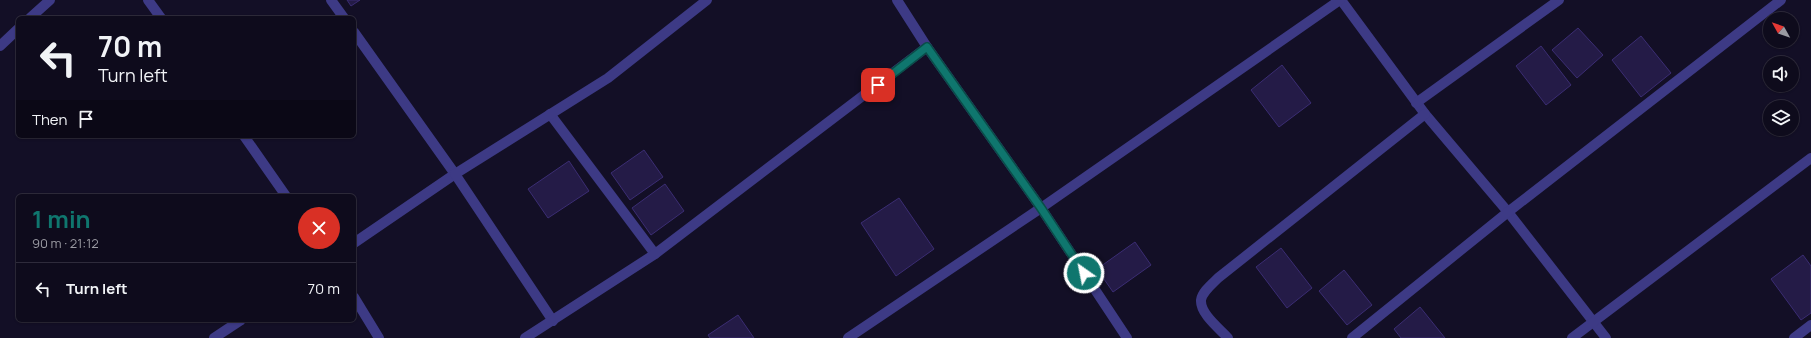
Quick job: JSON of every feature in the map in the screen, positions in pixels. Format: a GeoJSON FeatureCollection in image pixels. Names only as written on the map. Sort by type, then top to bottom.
{"type":"FeatureCollection","features":[{"type":"Feature","properties":{"kind":"street"},"geometry":{"type":"LineString","coordinates":[[32,16],[50,0]]}},
{"type":"Feature","properties":{"kind":"street"},"geometry":{"type":"LineString","coordinates":[[148,0],[160,16]]}},
{"type":"Feature","properties":{"kind":"street"},"geometry":{"type":"LineString","coordinates":[[331,0],[343,16]]}},
{"type":"Feature","properties":{"kind":"street"},"geometry":{"type":"LineString","coordinates":[[356,243],[455,174],[608,78],[707,0]]}},
{"type":"Feature","properties":{"kind":"street"},"geometry":{"type":"LineString","coordinates":[[897,0],[927,47],[1041,208],[1127,338]]}},
{"type":"Feature","properties":{"kind":"street"},"geometry":{"type":"LineString","coordinates":[[848,338],[1041,208],[1341,0],[1424,114],[1508,212],[1592,322],[1606,338]]}},
{"type":"Feature","properties":{"kind":"street"},"geometry":{"type":"LineString","coordinates":[[1416,103],[1559,0]]}},
{"type":"Feature","properties":{"kind":"street"},"geometry":{"type":"LineString","coordinates":[[1352,338],[1508,212],[1780,0]]}},
{"type":"Feature","properties":{"kind":"street"},"geometry":{"type":"LineString","coordinates":[[0,46],[16,31]]}},
{"type":"Feature","properties":{"kind":"street"},"geometry":{"type":"LineString","coordinates":[[356,35],[455,174],[553,321]]}},
{"type":"Feature","properties":{"kind":"street"},"geometry":{"type":"LineString","coordinates":[[525,338],[654,254],[927,47]]}},
{"type":"Feature","properties":{"kind":"street"},"geometry":{"type":"LineString","coordinates":[[550,114],[654,254]]}},
{"type":"Feature","properties":{"kind":"street"},"geometry":{"type":"LineString","coordinates":[[1228,338],[1204,312],[1201,300],[1206,291],[1218,278],[1424,114]]}},
{"type":"Feature","properties":{"kind":"street"},"geometry":{"type":"LineString","coordinates":[[245,138],[285,194]]}},
{"type":"Feature","properties":{"kind":"street"},"geometry":{"type":"LineString","coordinates":[[1572,338],[1811,158]]}},
{"type":"Feature","properties":{"kind":"street"},"geometry":{"type":"LineString","coordinates":[[356,301],[379,338]]}},
{"type":"Feature","properties":{"kind":"street"},"geometry":{"type":"LineString","coordinates":[[214,338],[238,322]]}},
{"type":"Feature","properties":{"kind":"street"},"geometry":{"type":"LineString","coordinates":[[1794,338],[1811,325]]}},
{"type":"Feature","properties":{"kind":"building"},"geometry":{"type":"Polygon","coordinates":[[[347,0],[360,0],[351,6],[347,0]]]}},
{"type":"Feature","properties":{"kind":"building"},"geometry":{"type":"Polygon","coordinates":[[[1578,28],[1603,55],[1577,78],[1552,50],[1578,28]]]}},
{"type":"Feature","properties":{"kind":"building"},"geometry":{"type":"Polygon","coordinates":[[[1641,36],[1671,73],[1641,97],[1612,60],[1641,36]]]}},
{"type":"Feature","properties":{"kind":"building"},"geometry":{"type":"Polygon","coordinates":[[[1541,46],[1571,85],[1546,105],[1516,66],[1541,46]]]}},
{"type":"Feature","properties":{"kind":"building"},"geometry":{"type":"Polygon","coordinates":[[[1282,65],[1311,103],[1279,127],[1251,90],[1282,65]]]}},
{"type":"Feature","properties":{"kind":"building"},"geometry":{"type":"Polygon","coordinates":[[[644,150],[663,177],[630,200],[611,173],[644,150]]]}},
{"type":"Feature","properties":{"kind":"building"},"geometry":{"type":"Polygon","coordinates":[[[569,161],[589,191],[548,218],[528,189],[569,161]]]}},
{"type":"Feature","properties":{"kind":"building"},"geometry":{"type":"Polygon","coordinates":[[[665,184],[684,211],[651,235],[632,208],[665,184]]]}},
{"type":"Feature","properties":{"kind":"building"},"geometry":{"type":"Polygon","coordinates":[[[899,198],[934,249],[896,276],[861,223],[899,198]]]}},
{"type":"Feature","properties":{"kind":"building"},"geometry":{"type":"Polygon","coordinates":[[[1135,242],[1151,265],[1113,292],[1097,269],[1135,242]]]}},
{"type":"Feature","properties":{"kind":"building"},"geometry":{"type":"Polygon","coordinates":[[[1281,248],[1312,288],[1287,308],[1256,267],[1281,248]]]}},
{"type":"Feature","properties":{"kind":"building"},"geometry":{"type":"Polygon","coordinates":[[[1803,255],[1811,266],[1811,313],[1801,320],[1771,279],[1803,255]]]}},
{"type":"Feature","properties":{"kind":"building"},"geometry":{"type":"Polygon","coordinates":[[[1344,270],[1372,305],[1347,325],[1319,291],[1344,270]]]}},
{"type":"Feature","properties":{"kind":"building"},"geometry":{"type":"Polygon","coordinates":[[[1420,307],[1445,338],[1401,338],[1394,329],[1420,307]]]}},
{"type":"Feature","properties":{"kind":"building"},"geometry":{"type":"Polygon","coordinates":[[[738,315],[754,338],[710,338],[708,335],[738,315]]]}},
{"type":"Feature","properties":{"kind":"route"},"geometry":{"type":"LineString","coordinates":[[878,85],[927,47],[1041,208],[1084,273]]}}]}
